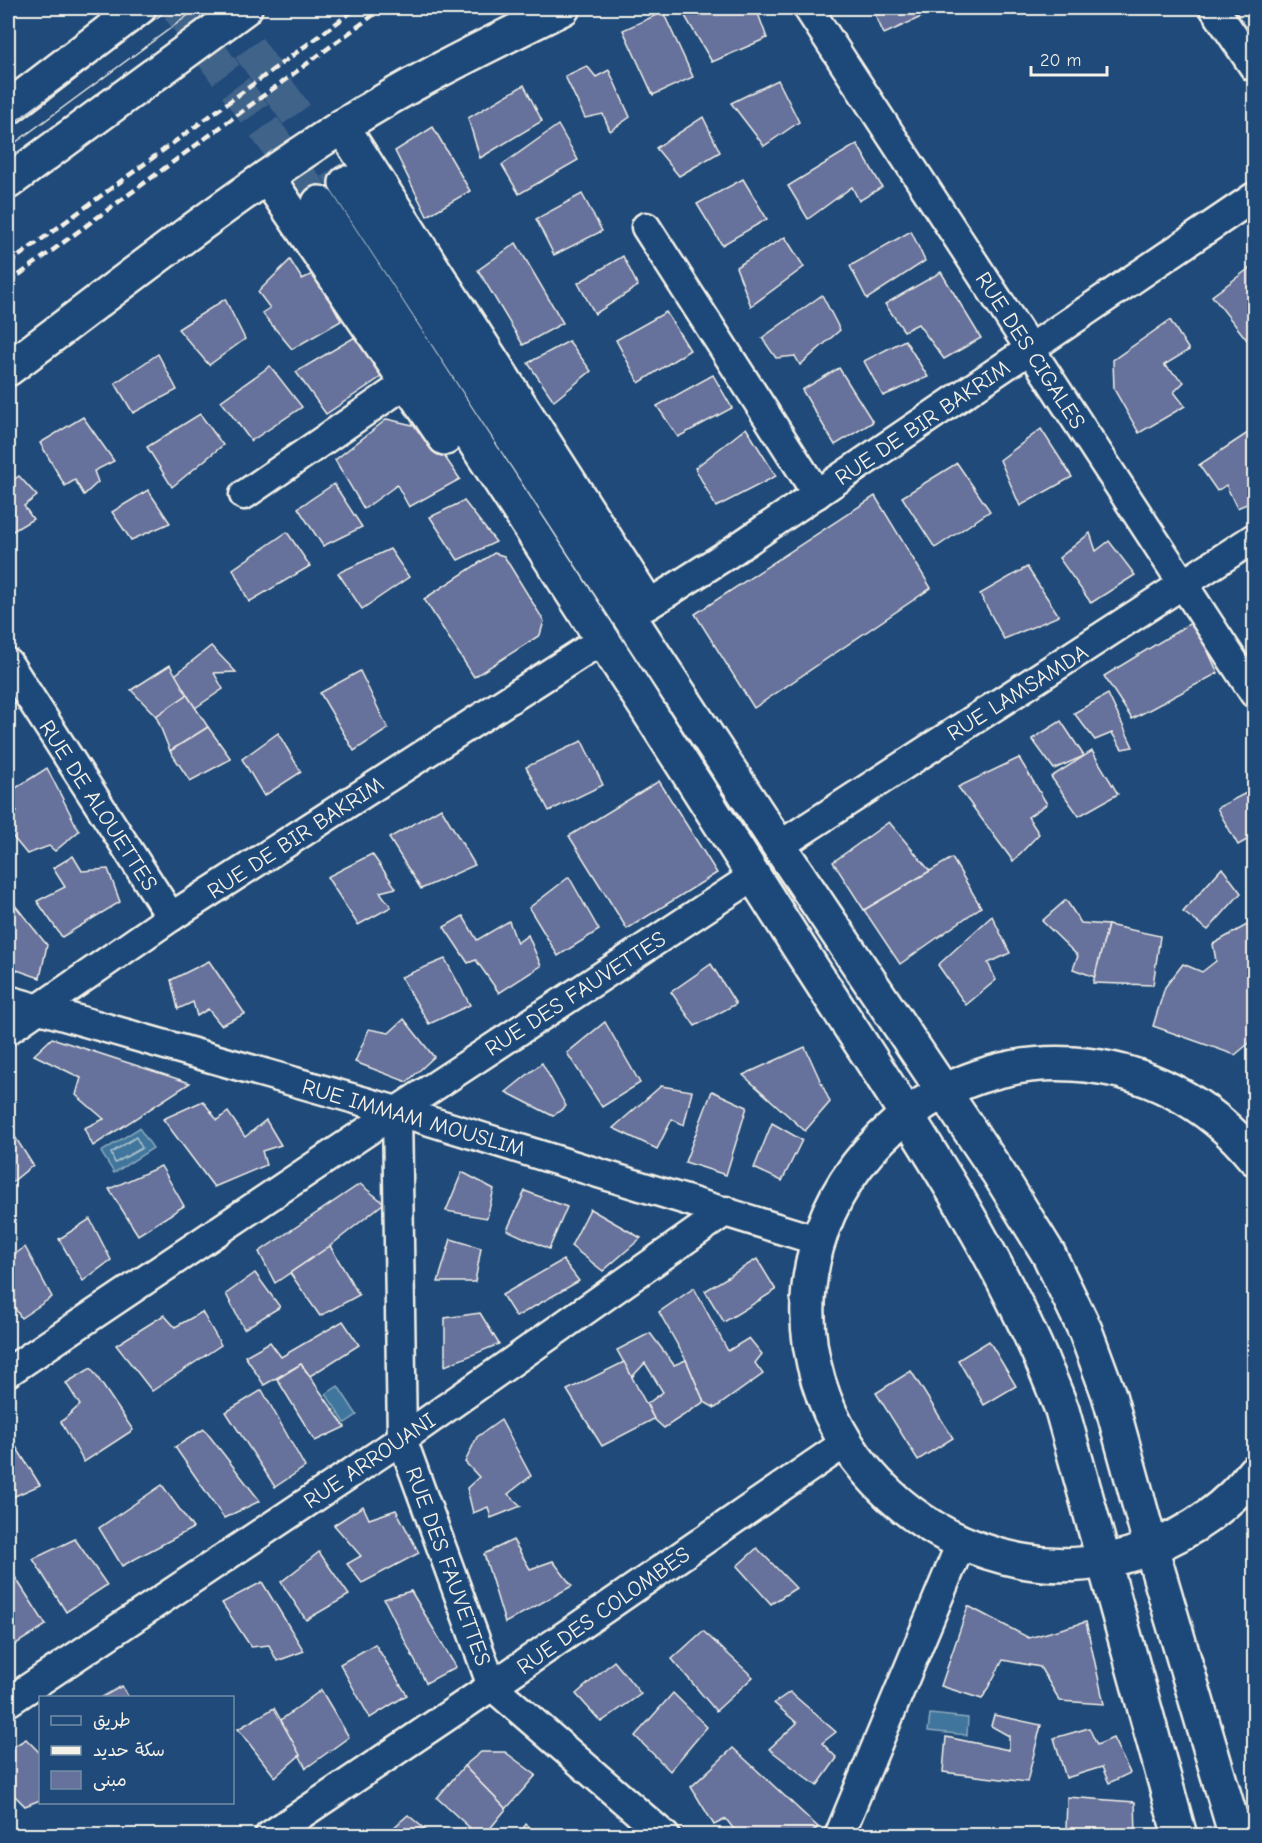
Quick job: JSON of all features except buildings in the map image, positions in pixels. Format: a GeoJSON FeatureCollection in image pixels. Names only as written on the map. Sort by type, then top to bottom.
{"type":"FeatureCollection","features":[{"type":"Feature","properties":{"kind":"street"},"geometry":{"type":"LineString","coordinates":[[8,108],[137,8]]}},
{"type":"Feature","properties":{"kind":"street"},"geometry":{"type":"LineString","coordinates":[[8,182],[245,8]]}},
{"type":"Feature","properties":{"kind":"street"},"geometry":{"type":"LineString","coordinates":[[8,369],[267,177],[342,126],[403,90],[563,8]]}},
{"type":"Feature","properties":{"kind":"street","name":"RUE DES CIGALES"},"geometry":{"type":"LineString","coordinates":[[808,8],[1254,693]]}},
{"type":"Feature","properties":{"kind":"street"},"geometry":{"type":"LineString","coordinates":[[1214,8],[1254,67]]}},
{"type":"Feature","properties":{"kind":"street"},"geometry":{"type":"LineString","coordinates":[[342,126],[695,682],[724,762]]}},
{"type":"Feature","properties":{"kind":"street"},"geometry":{"type":"LineString","coordinates":[[267,177],[654,747],[689,790],[717,816]]}},
{"type":"Feature","properties":{"kind":"street"},"geometry":{"type":"LineString","coordinates":[[346,183],[779,846],[944,1090],[1049,1255],[1085,1330],[1110,1395],[1151,1547],[1236,1836]]}},
{"type":"Feature","properties":{"kind":"street","name":"RUE DE BIR BAKRIM"},"geometry":{"type":"LineString","coordinates":[[648,605],[817,494],[1254,197]]}},
{"type":"Feature","properties":{"kind":"street"},"geometry":{"type":"LineString","coordinates":[[319,203],[717,816],[906,1116],[1005,1280],[1038,1348],[1062,1410],[1180,1836]]}},
{"type":"Feature","properties":{"kind":"street"},"geometry":{"type":"LineString","coordinates":[[646,227],[817,494]]}},
{"type":"Feature","properties":{"kind":"street"},"geometry":{"type":"LineString","coordinates":[[244,495],[408,382]]}},
{"type":"Feature","properties":{"kind":"street","name":"RUE LAMSAMDA"},"geometry":{"type":"LineString","coordinates":[[779,846],[1184,586],[1254,538]]}},
{"type":"Feature","properties":{"kind":"street","name":"RUE DE BIR BAKRIM"},"geometry":{"type":"LineString","coordinates":[[8,1030],[171,917],[586,650]]}},
{"type":"Feature","properties":{"kind":"street","name":"RUE DE ALOUETTES"},"geometry":{"type":"LineString","coordinates":[[8,663],[171,917]]}},
{"type":"Feature","properties":{"kind":"street","name":"RUE DES FAUVETTES"},"geometry":{"type":"LineString","coordinates":[[8,1372],[397,1111],[754,876]]}},
{"type":"Feature","properties":{"kind":"street","name":"RUE IMMAM MOUSLIM"},"geometry":{"type":"LineString","coordinates":[[8,1000],[397,1111],[819,1241]]}},
{"type":"Feature","properties":{"kind":"street"},"geometry":{"type":"LineString","coordinates":[[1254,1158],[1238,1138],[1184,1096],[1154,1082],[1121,1071],[1088,1065],[1054,1063],[1020,1066],[987,1074],[944,1090],[906,1116],[876,1142],[855,1167],[838,1196],[819,1241],[811,1283],[810,1337],[824,1399],[845,1443],[865,1471],[889,1496],[916,1518],[961,1543],[994,1556],[1029,1562],[1065,1564],[1104,1561],[1151,1547],[1189,1529],[1222,1505],[1254,1472]]}},
{"type":"Feature","properties":{"kind":"street","name":"RUE DES FAUVETTES"},"geometry":{"type":"LineString","coordinates":[[397,1111],[402,1439],[492,1686],[650,1831]]}},
{"type":"Feature","properties":{"kind":"street","name":"RUE ARROUANI"},"geometry":{"type":"LineString","coordinates":[[8,1702],[402,1439],[726,1211]]}},
{"type":"Feature","properties":{"kind":"street","name":"RUE DES COLOMBES"},"geometry":{"type":"LineString","coordinates":[[269,1836],[845,1443]]}},
{"type":"Feature","properties":{"kind":"street"},"geometry":{"type":"LineString","coordinates":[[839,1836],[961,1543]]}},
{"type":"Feature","properties":{"kind":"water"},"geometry":{"type":"Polygon","coordinates":[[[139,1128],[153,1148],[114,1173],[101,1152],[139,1128]]]}},
{"type":"Feature","properties":{"kind":"water"},"geometry":{"type":"Polygon","coordinates":[[[338,1386],[357,1415],[345,1423],[326,1394],[338,1386]]]}},
{"type":"Feature","properties":{"kind":"water"},"geometry":{"type":"Polygon","coordinates":[[[930,1714],[968,1718],[967,1735],[928,1731],[930,1714]]]}},
{"type":"Feature","properties":{"kind":"tunnel"},"geometry":{"type":"LineString","coordinates":[[178,8],[319,203]]}},
{"type":"Feature","properties":{"kind":"tunnel"},"geometry":{"type":"LineString","coordinates":[[220,8],[346,183]]}},
{"type":"Feature","properties":{"kind":"tram line"},"geometry":{"type":"LineString","coordinates":[[8,127],[170,8]]}},
{"type":"Feature","properties":{"kind":"tram line"},"geometry":{"type":"LineString","coordinates":[[8,148],[198,8]]}},
{"type":"Feature","properties":{"kind":"railway"},"geometry":{"type":"LineString","coordinates":[[8,264],[357,8]]}},
{"type":"Feature","properties":{"kind":"railway"},"geometry":{"type":"LineString","coordinates":[[8,283],[383,8]]}}]}
